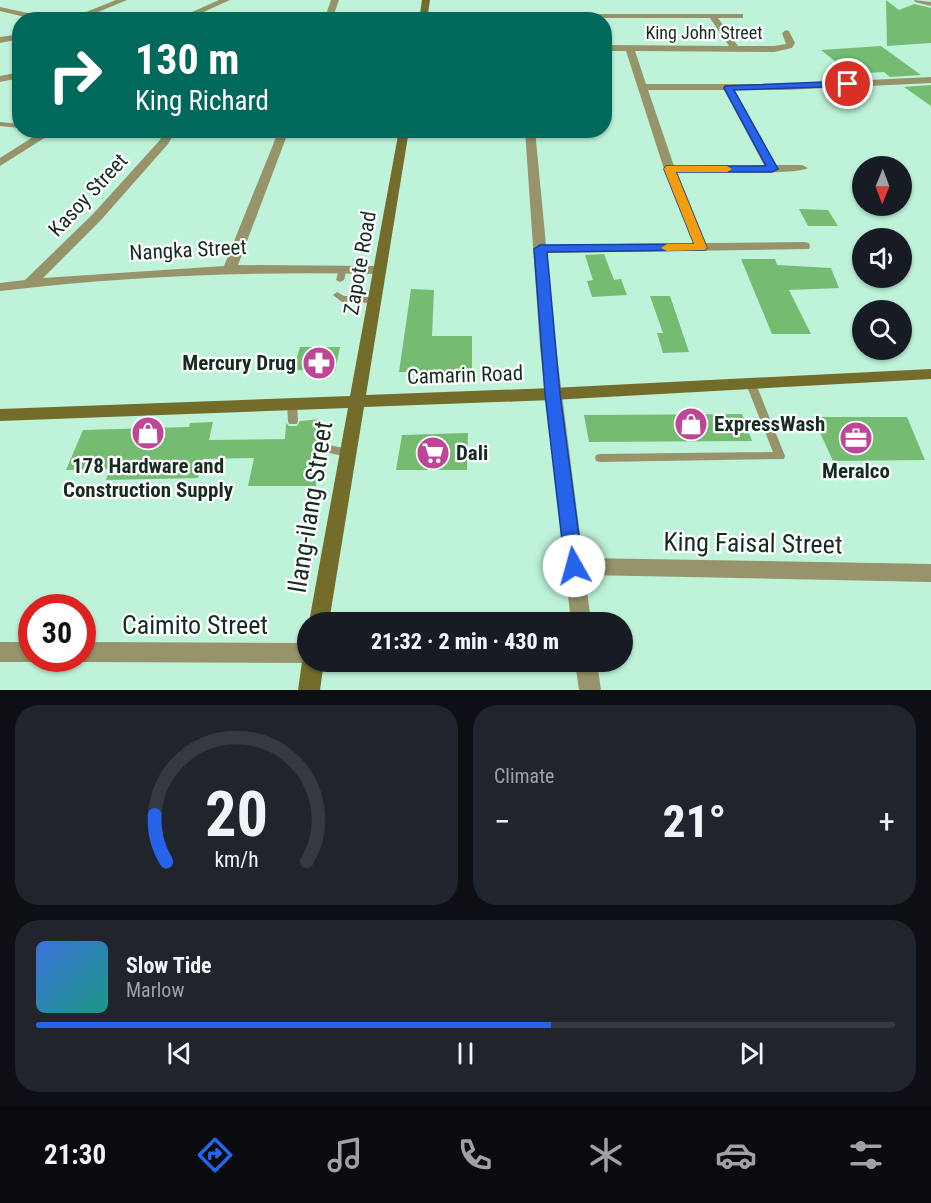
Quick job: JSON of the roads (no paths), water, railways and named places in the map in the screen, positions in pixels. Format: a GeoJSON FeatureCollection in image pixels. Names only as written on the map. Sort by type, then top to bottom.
{"type":"FeatureCollection","features":[{"type":"Feature","properties":{"kind":"main road","name":"Zapote Road"},"geometry":{"type":"LineString","coordinates":[[356,402],[403,138]]}},
{"type":"Feature","properties":{"kind":"main road","name":"Camarin Road"},"geometry":{"type":"LineString","coordinates":[[0,415],[552,394],[931,374]]}},
{"type":"Feature","properties":{"kind":"main road","name":"Ilang-ilang Street"},"geometry":{"type":"LineString","coordinates":[[321,612],[356,402]]}},
{"type":"Feature","properties":{"kind":"main road"},"geometry":{"type":"LineString","coordinates":[[309,690],[312,672]]}},
{"type":"Feature","properties":{"kind":"street"},"geometry":{"type":"LineString","coordinates":[[91,12],[123,0]]}},
{"type":"Feature","properties":{"kind":"street"},"geometry":{"type":"LineString","coordinates":[[197,12],[226,0]]}},
{"type":"Feature","properties":{"kind":"street"},"geometry":{"type":"LineString","coordinates":[[918,0],[931,3]]}},
{"type":"Feature","properties":{"kind":"street"},"geometry":{"type":"LineString","coordinates":[[517,3],[518,12]]}},
{"type":"Feature","properties":{"kind":"street"},"geometry":{"type":"LineString","coordinates":[[712,16],[735,48]]}},
{"type":"Feature","properties":{"kind":"street"},"geometry":{"type":"LineString","coordinates":[[612,17],[740,16]]}},
{"type":"Feature","properties":{"kind":"street","name":"King John Street"},"geometry":{"type":"LineString","coordinates":[[612,48],[774,49],[789,46],[791,43],[786,33]]}},
{"type":"Feature","properties":{"kind":"street"},"geometry":{"type":"LineString","coordinates":[[630,49],[670,169],[701,248]]}},
{"type":"Feature","properties":{"kind":"street"},"geometry":{"type":"LineString","coordinates":[[642,87],[786,87],[931,80]]}},
{"type":"Feature","properties":{"kind":"street"},"geometry":{"type":"LineString","coordinates":[[729,88],[772,169]]}},
{"type":"Feature","properties":{"kind":"street"},"geometry":{"type":"LineString","coordinates":[[0,163],[37,138]]}},
{"type":"Feature","properties":{"kind":"street","name":"Kasoy Street"},"geometry":{"type":"LineString","coordinates":[[30,283],[97,217],[166,138]]}},
{"type":"Feature","properties":{"kind":"street"},"geometry":{"type":"LineString","coordinates":[[230,268],[281,138]]}},
{"type":"Feature","properties":{"kind":"street"},"geometry":{"type":"LineString","coordinates":[[531,138],[552,394],[580,612]]}},
{"type":"Feature","properties":{"kind":"street"},"geometry":{"type":"LineString","coordinates":[[670,169],[802,168]]}},
{"type":"Feature","properties":{"kind":"street"},"geometry":{"type":"LineString","coordinates":[[540,249],[804,246]]}},
{"type":"Feature","properties":{"kind":"street","name":"Nangka Street"},"geometry":{"type":"LineString","coordinates":[[0,287],[153,272],[230,268],[341,274],[379,270]]}},
{"type":"Feature","properties":{"kind":"street","name":"King Faisal Street"},"geometry":{"type":"LineString","coordinates":[[574,566],[931,573]]}},
{"type":"Feature","properties":{"kind":"street"},"geometry":{"type":"LineString","coordinates":[[0,652],[18,652]]}},
{"type":"Feature","properties":{"kind":"street","name":"Caimito Street"},"geometry":{"type":"LineString","coordinates":[[96,652],[297,653]]}},
{"type":"Feature","properties":{"kind":"street"},"geometry":{"type":"LineString","coordinates":[[587,672],[590,690]]}},
{"type":"Feature","properties":{"kind":"lane"},"geometry":{"type":"LineString","coordinates":[[337,295],[342,299],[375,300]]}},
{"type":"Feature","properties":{"kind":"lane"},"geometry":{"type":"LineString","coordinates":[[600,458],[780,456],[751,384]]}},
{"type":"Feature","properties":{"kind":"lane"},"geometry":{"type":"LineString","coordinates":[[292,403],[293,421]]}},
{"type":"Feature","properties":{"kind":"lane"},"geometry":{"type":"LineString","coordinates":[[319,447],[348,453]]}},
{"type":"Feature","properties":{"kind":"place","name":"Mercury Drug"},"geometry":{"type":"Point","coordinates":[319,363]}},
{"type":"Feature","properties":{"kind":"place","name":"ExpressWash"},"geometry":{"type":"Point","coordinates":[691,424]}},
{"type":"Feature","properties":{"kind":"place","name":"178 Hardware and Construction Supply"},"geometry":{"type":"Point","coordinates":[148,433]}},
{"type":"Feature","properties":{"kind":"place","name":"Meralco"},"geometry":{"type":"Point","coordinates":[856,438]}},
{"type":"Feature","properties":{"kind":"place","name":"Dali"},"geometry":{"type":"Point","coordinates":[433,453]}}]}
